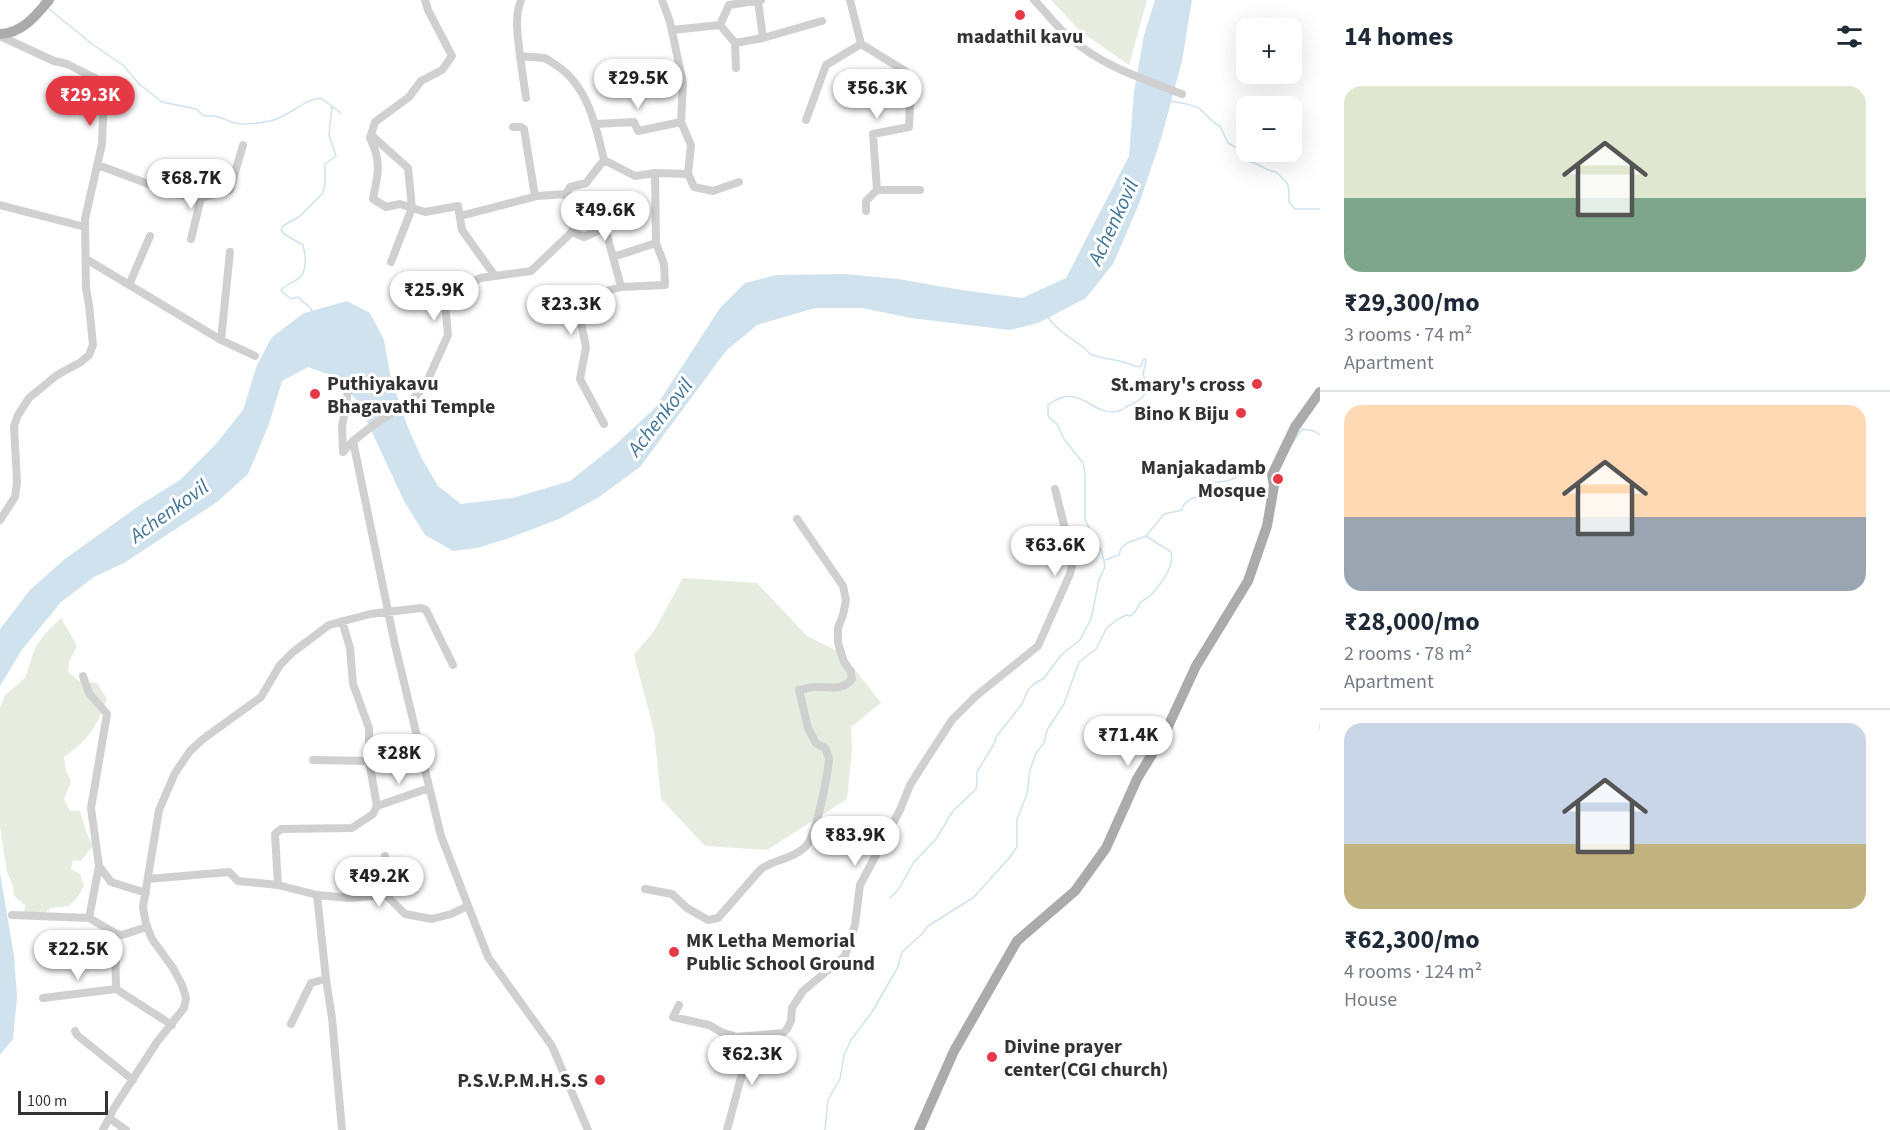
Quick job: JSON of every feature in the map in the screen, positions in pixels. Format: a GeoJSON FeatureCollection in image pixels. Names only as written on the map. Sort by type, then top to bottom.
{"type":"FeatureCollection","features":[{"type":"Feature","properties":{"kind":"main road"},"geometry":{"type":"LineString","coordinates":[[0,35],[13,33],[28,22],[49,0]]}},
{"type":"Feature","properties":{"kind":"main road"},"geometry":{"type":"LineString","coordinates":[[919,1130],[954,1051],[1017,941],[1075,891],[1106,848],[1137,778],[1165,733],[1196,666],[1248,581],[1268,526],[1274,486],[1272,475],[1295,427],[1320,393]]}},
{"type":"Feature","properties":{"kind":"street"},"geometry":{"type":"LineString","coordinates":[[425,0],[452,56],[442,70],[421,81],[409,97],[375,122],[370,138],[377,153],[378,168],[373,199],[386,207],[400,204],[425,212],[458,206],[462,230],[495,276]]}},
{"type":"Feature","properties":{"kind":"street"},"geometry":{"type":"LineString","coordinates":[[521,0],[517,31],[526,98]]}},
{"type":"Feature","properties":{"kind":"street"},"geometry":{"type":"LineString","coordinates":[[662,0],[672,30],[683,83],[681,122],[691,144],[688,174],[694,187],[713,191],[739,182]]}},
{"type":"Feature","properties":{"kind":"street"},"geometry":{"type":"LineString","coordinates":[[850,0],[861,44],[905,71],[910,103],[909,127],[873,134],[877,190]]}},
{"type":"Feature","properties":{"kind":"street"},"geometry":{"type":"LineString","coordinates":[[1034,0],[1069,37],[1098,59],[1123,72],[1182,94]]}},
{"type":"Feature","properties":{"kind":"street"},"geometry":{"type":"LineString","coordinates":[[720,25],[729,5],[760,1],[763,38]]}},
{"type":"Feature","properties":{"kind":"street"},"geometry":{"type":"LineString","coordinates":[[735,43],[763,38],[822,21]]}},
{"type":"Feature","properties":{"kind":"street"},"geometry":{"type":"LineString","coordinates":[[672,30],[720,25]]}},
{"type":"Feature","properties":{"kind":"street"},"geometry":{"type":"LineString","coordinates":[[720,25],[735,43],[736,68]]}},
{"type":"Feature","properties":{"kind":"street"},"geometry":{"type":"LineString","coordinates":[[0,35],[95,78],[104,91],[102,144],[85,219],[86,288],[93,345],[89,355],[81,362],[57,375],[29,398],[18,415],[14,426],[17,482],[15,497],[0,520]]}},
{"type":"Feature","properties":{"kind":"street"},"geometry":{"type":"LineString","coordinates":[[806,120],[826,65],[861,44]]}},
{"type":"Feature","properties":{"kind":"street"},"geometry":{"type":"LineString","coordinates":[[520,56],[546,58],[566,71],[582,93],[596,124],[604,160]]}},
{"type":"Feature","properties":{"kind":"street"},"geometry":{"type":"LineString","coordinates":[[596,124],[634,122],[638,131],[681,122]]}},
{"type":"Feature","properties":{"kind":"street"},"geometry":{"type":"LineString","coordinates":[[513,127],[520,126],[524,129],[535,196]]}},
{"type":"Feature","properties":{"kind":"street"},"geometry":{"type":"LineString","coordinates":[[371,135],[408,168],[412,208],[391,262]]}},
{"type":"Feature","properties":{"kind":"street"},"geometry":{"type":"LineString","coordinates":[[98,165],[175,194],[201,198],[230,190],[243,145]]}},
{"type":"Feature","properties":{"kind":"street"},"geometry":{"type":"LineString","coordinates":[[604,160],[635,176],[655,173],[688,174]]}},
{"type":"Feature","properties":{"kind":"street"},"geometry":{"type":"LineString","coordinates":[[348,391],[342,427],[343,452],[352,441],[414,398],[425,386],[448,335],[446,298],[480,279],[531,271],[572,232],[575,224],[566,194],[570,187],[586,183],[604,160]]}},
{"type":"Feature","properties":{"kind":"street"},"geometry":{"type":"LineString","coordinates":[[604,424],[580,379],[586,347],[576,299],[621,287],[665,285],[664,264],[656,243],[655,173]]}},
{"type":"Feature","properties":{"kind":"street"},"geometry":{"type":"LineString","coordinates":[[866,211],[866,201],[877,190],[920,190]]}},
{"type":"Feature","properties":{"kind":"street"},"geometry":{"type":"LineString","coordinates":[[460,216],[535,196],[566,194]]}},
{"type":"Feature","properties":{"kind":"street"},"geometry":{"type":"LineString","coordinates":[[191,240],[201,198]]}},
{"type":"Feature","properties":{"kind":"street"},"geometry":{"type":"LineString","coordinates":[[0,205],[85,227]]}},
{"type":"Feature","properties":{"kind":"street"},"geometry":{"type":"LineString","coordinates":[[572,232],[584,237],[638,214]]}},
{"type":"Feature","properties":{"kind":"street"},"geometry":{"type":"LineString","coordinates":[[605,228],[621,287]]}},
{"type":"Feature","properties":{"kind":"street"},"geometry":{"type":"LineString","coordinates":[[129,285],[150,236]]}},
{"type":"Feature","properties":{"kind":"street"},"geometry":{"type":"LineString","coordinates":[[613,257],[656,243]]}},
{"type":"Feature","properties":{"kind":"street"},"geometry":{"type":"LineString","coordinates":[[221,339],[230,252]]}},
{"type":"Feature","properties":{"kind":"street"},"geometry":{"type":"LineString","coordinates":[[86,259],[221,339],[255,356]]}},
{"type":"Feature","properties":{"kind":"street"},"geometry":{"type":"LineString","coordinates":[[352,441],[388,612],[441,836],[488,957],[552,1046],[588,1130]]}},
{"type":"Feature","properties":{"kind":"street"},"geometry":{"type":"LineString","coordinates":[[679,1005],[673,1017],[710,1025],[721,1032],[737,1037],[783,1033],[788,1029],[792,1008],[802,991],[845,956],[855,925],[860,885],[900,810],[910,785],[952,720],[976,696],[1038,646],[1064,591],[1073,561],[1055,489]]}},
{"type":"Feature","properties":{"kind":"street"},"geometry":{"type":"LineString","coordinates":[[645,889],[672,894],[687,908],[708,920],[718,918],[768,864],[783,861],[807,846],[814,829],[829,758],[825,748],[816,743],[808,728],[799,690],[813,687],[839,688],[847,685],[852,679],[838,643],[838,628],[846,600],[843,586],[796,519]]}},
{"type":"Feature","properties":{"kind":"street"},"geometry":{"type":"LineString","coordinates":[[103,1130],[157,1042],[184,1008],[185,993],[173,968],[152,939],[143,907],[159,810],[167,789],[190,751],[261,697],[280,665],[293,652],[329,626],[342,621],[370,614],[421,608],[426,610],[453,665]]}},
{"type":"Feature","properties":{"kind":"street"},"geometry":{"type":"LineString","coordinates":[[278,885],[275,834],[280,829],[352,828],[373,814],[377,806],[369,761],[369,728],[352,684],[350,648],[342,621]]}},
{"type":"Feature","properties":{"kind":"street"},"geometry":{"type":"LineString","coordinates":[[83,676],[89,693],[107,714],[91,808],[99,866],[89,918]]}},
{"type":"Feature","properties":{"kind":"street"},"geometry":{"type":"LineString","coordinates":[[313,760],[369,761]]}},
{"type":"Feature","properties":{"kind":"street"},"geometry":{"type":"LineString","coordinates":[[377,806],[429,788]]}},
{"type":"Feature","properties":{"kind":"street"},"geometry":{"type":"LineString","coordinates":[[385,856],[387,896]]}},
{"type":"Feature","properties":{"kind":"street"},"geometry":{"type":"LineString","coordinates":[[99,866],[111,882],[146,893]]}},
{"type":"Feature","properties":{"kind":"street"},"geometry":{"type":"LineString","coordinates":[[148,879],[230,872],[238,881],[278,885],[317,894],[348,898],[386,895],[405,914],[432,919],[468,906]]}},
{"type":"Feature","properties":{"kind":"street"},"geometry":{"type":"LineString","coordinates":[[317,894],[332,1018],[342,1130]]}},
{"type":"Feature","properties":{"kind":"street"},"geometry":{"type":"LineString","coordinates":[[12,915],[89,918],[122,935],[147,927]]}},
{"type":"Feature","properties":{"kind":"street"},"geometry":{"type":"LineString","coordinates":[[115,933],[116,989]]}},
{"type":"Feature","properties":{"kind":"street"},"geometry":{"type":"LineString","coordinates":[[291,1024],[311,983],[326,979]]}},
{"type":"Feature","properties":{"kind":"street"},"geometry":{"type":"LineString","coordinates":[[43,998],[116,989],[172,1025]]}},
{"type":"Feature","properties":{"kind":"street"},"geometry":{"type":"LineString","coordinates":[[75,1031],[133,1080]]}},
{"type":"Feature","properties":{"kind":"street"},"geometry":{"type":"LineString","coordinates":[[727,1130],[752,1036]]}},
{"type":"Feature","properties":{"kind":"street"},"geometry":{"type":"LineString","coordinates":[[109,1118],[126,1130]]}},
{"type":"Feature","properties":{"kind":"shaded area"},"geometry":{"type":"Polygon","coordinates":[[[1051,0],[1147,0],[1129,65],[1080,31],[1051,0]]]}},
{"type":"Feature","properties":{"kind":"shaded area"},"geometry":{"type":"Polygon","coordinates":[[[683,578],[757,583],[807,636],[843,654],[881,703],[851,727],[852,750],[847,799],[767,850],[705,846],[661,799],[654,731],[634,655],[654,631],[683,578]]]}},
{"type":"Feature","properties":{"kind":"shaded area"},"geometry":{"type":"Polygon","coordinates":[[[61,618],[77,646],[69,662],[68,672],[79,681],[97,683],[107,699],[91,732],[64,757],[66,771],[71,781],[64,799],[70,811],[80,811],[93,846],[81,861],[73,860],[71,869],[80,874],[84,886],[69,906],[51,908],[36,920],[24,915],[25,905],[14,896],[13,886],[7,872],[0,828],[0,708],[5,695],[25,678],[35,648],[61,618]]]}},
{"type":"Feature","properties":{"kind":"water","name":"Achenkovil"},"geometry":{"type":"Polygon","coordinates":[[[1155,0],[1192,0],[1182,61],[1161,139],[1139,204],[1113,264],[1086,298],[1038,323],[1010,330],[911,318],[862,308],[815,308],[757,325],[726,351],[640,467],[599,497],[559,519],[477,548],[453,551],[425,535],[404,501],[358,402],[336,377],[308,367],[282,381],[269,424],[248,474],[217,502],[124,563],[94,577],[61,602],[21,651],[0,686],[0,629],[30,590],[65,559],[137,507],[180,480],[215,445],[243,410],[257,365],[272,337],[304,313],[347,301],[370,313],[384,340],[391,379],[421,457],[438,486],[461,504],[513,498],[570,481],[614,446],[655,408],[720,308],[745,283],[777,275],[845,274],[898,279],[1022,298],[1066,278],[1129,156],[1134,92],[1144,35],[1155,0]]]}},
{"type":"Feature","properties":{"kind":"water"},"geometry":{"type":"Polygon","coordinates":[[[0,873],[14,956],[17,997],[13,1039],[0,1055],[0,873]]]}},
{"type":"Feature","properties":{"kind":"waterway"},"geometry":{"type":"LineString","coordinates":[[49,9],[92,44],[124,66],[139,84],[162,102],[196,109],[204,116],[215,116],[241,124],[276,119],[307,102],[321,98],[341,113]]}},
{"type":"Feature","properties":{"kind":"waterway"},"geometry":{"type":"LineString","coordinates":[[1171,101],[1201,110],[1220,126],[1228,143],[1237,148],[1238,156],[1276,172],[1288,185],[1289,202],[1295,209],[1320,209]]}},
{"type":"Feature","properties":{"kind":"waterway"},"geometry":{"type":"LineString","coordinates":[[312,311],[298,297],[291,299],[281,291],[303,274],[305,259],[303,245],[281,230],[283,226],[300,216],[323,193],[325,164],[336,156],[329,135],[332,106]]}},
{"type":"Feature","properties":{"kind":"waterway"},"geometry":{"type":"LineString","coordinates":[[1047,316],[1059,330],[1090,354],[1137,367],[1141,366],[1143,360]]}},
{"type":"Feature","properties":{"kind":"waterway"},"geometry":{"type":"LineString","coordinates":[[890,898],[898,890],[914,862],[936,839],[953,811],[976,789],[977,772],[996,737],[1022,704],[1028,690],[1044,678],[1061,655],[1080,640],[1091,619],[1099,580],[1105,567],[1102,552],[1085,520],[1083,463],[1064,439],[1057,424],[1048,415],[1048,405],[1068,396],[1076,397],[1104,411],[1122,410],[1139,400],[1147,390],[1143,374],[1146,360],[1144,359]]}},
{"type":"Feature","properties":{"kind":"waterway"},"geometry":{"type":"LineString","coordinates":[[1292,444],[1302,429],[1314,431],[1320,435]]}},
{"type":"Feature","properties":{"kind":"waterway"},"geometry":{"type":"LineString","coordinates":[[1105,560],[1119,555],[1121,548],[1127,543],[1146,536],[1164,514],[1182,510],[1185,504],[1197,497],[1206,485],[1232,479],[1241,474],[1248,465],[1254,468],[1262,466],[1268,473]]}},
{"type":"Feature","properties":{"kind":"waterway"},"geometry":{"type":"LineString","coordinates":[[825,1130],[828,1100],[840,1079],[844,1055],[851,1040],[872,1012],[898,967],[902,952],[928,926],[974,897],[1017,847],[1017,819],[1027,794],[1030,770],[1036,753],[1044,743],[1047,730],[1064,704],[1079,662],[1096,649],[1106,629],[1115,621],[1126,615],[1130,616],[1136,611],[1166,575],[1171,563],[1171,552],[1146,536]]}},
{"type":"Feature","properties":{"kind":"waterway"},"geometry":{"type":"LineString","coordinates":[[1320,723],[1320,730]]}},
{"type":"Feature","properties":{"kind":"place","name":"madathil kavu"},"geometry":{"type":"Point","coordinates":[1020,15]}},
{"type":"Feature","properties":{"kind":"place","name":"St.mary's cross"},"geometry":{"type":"Point","coordinates":[1257,384]}},
{"type":"Feature","properties":{"kind":"place","name":"Puthiyakavu Bhagavathi Temple"},"geometry":{"type":"Point","coordinates":[315,394]}},
{"type":"Feature","properties":{"kind":"place","name":"Bino K Biju"},"geometry":{"type":"Point","coordinates":[1241,413]}},
{"type":"Feature","properties":{"kind":"place","name":"Manjakadamb Mosque"},"geometry":{"type":"Point","coordinates":[1278,479]}},
{"type":"Feature","properties":{"kind":"place","name":"MK Letha Memorial Public School Ground"},"geometry":{"type":"Point","coordinates":[674,952]}},
{"type":"Feature","properties":{"kind":"place","name":"Divine prayer center(CGI church)"},"geometry":{"type":"Point","coordinates":[992,1057]}},
{"type":"Feature","properties":{"kind":"place","name":"P.S.V.P.M.H.S.S"},"geometry":{"type":"Point","coordinates":[600,1080]}}]}
